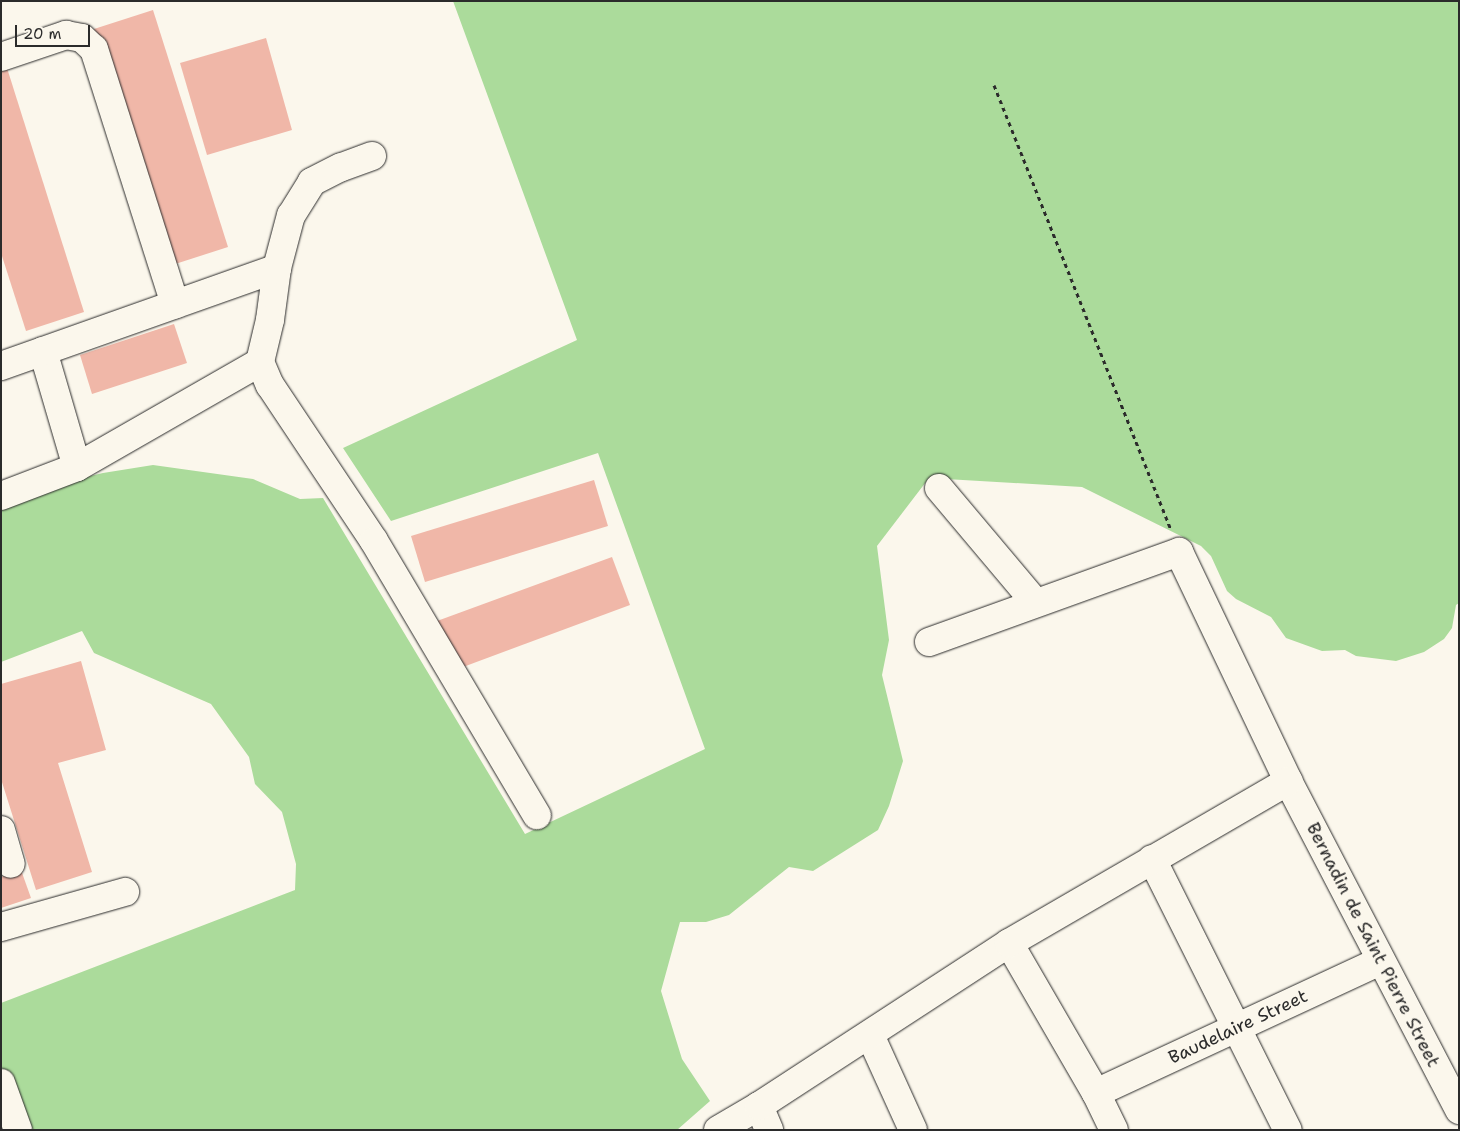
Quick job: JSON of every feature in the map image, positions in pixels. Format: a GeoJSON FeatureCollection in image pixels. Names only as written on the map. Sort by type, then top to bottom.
{"type":"FeatureCollection","features":[{"type":"Feature","properties":{"kind":"street"},"geometry":{"type":"LineString","coordinates":[[1,57],[66,35],[82,38],[94,49],[175,304]]}},
{"type":"Feature","properties":{"kind":"street"},"geometry":{"type":"LineString","coordinates":[[372,156],[312,182],[291,215],[277,268],[270,320],[260,362],[270,385],[374,541],[536,815]]}},
{"type":"Feature","properties":{"kind":"street"},"geometry":{"type":"LineString","coordinates":[[1,366],[277,268]]}},
{"type":"Feature","properties":{"kind":"street"},"geometry":{"type":"LineString","coordinates":[[44,351],[77,467]]}},
{"type":"Feature","properties":{"kind":"street"},"geometry":{"type":"LineString","coordinates":[[1,496],[77,467],[260,362]]}},
{"type":"Feature","properties":{"kind":"street"},"geometry":{"type":"LineString","coordinates":[[939,488],[1036,603]]}},
{"type":"Feature","properties":{"kind":"street"},"geometry":{"type":"LineString","coordinates":[[929,642],[1179,552]]}},
{"type":"Feature","properties":{"kind":"street","name":"Bernadin de Saint Pierre Street"},"geometry":{"type":"LineString","coordinates":[[1179,552],[1288,781],[1459,1110]]}},
{"type":"Feature","properties":{"kind":"street"},"geometry":{"type":"LineString","coordinates":[[718,1130],[764,1118],[870,1035],[1009,943],[1288,781]]}},
{"type":"Feature","properties":{"kind":"street"},"geometry":{"type":"LineString","coordinates":[[1,830],[11,864]]}},
{"type":"Feature","properties":{"kind":"street"},"geometry":{"type":"LineString","coordinates":[[1152,859],[1238,1027],[1288,1130]]}},
{"type":"Feature","properties":{"kind":"street"},"geometry":{"type":"LineString","coordinates":[[1,927],[126,892]]}},
{"type":"Feature","properties":{"kind":"street"},"geometry":{"type":"LineString","coordinates":[[1009,943],[1096,1093],[1114,1130]]}},
{"type":"Feature","properties":{"kind":"street","name":"Baudelaire Street"},"geometry":{"type":"LineString","coordinates":[[1096,1093],[1381,961]]}},
{"type":"Feature","properties":{"kind":"street"},"geometry":{"type":"LineString","coordinates":[[870,1035],[913,1130]]}},
{"type":"Feature","properties":{"kind":"street"},"geometry":{"type":"LineString","coordinates":[[1,1083],[18,1130]]}},
{"type":"Feature","properties":{"kind":"path"},"geometry":{"type":"LineString","coordinates":[[994,85],[1179,552]]}},
{"type":"Feature","properties":{"kind":"green space"},"geometry":{"type":"Polygon","coordinates":[[[453,1],[1459,1],[1459,603],[1456,605],[1452,628],[1444,639],[1424,652],[1396,661],[1356,656],[1345,650],[1322,651],[1286,638],[1271,617],[1236,599],[1227,591],[1211,556],[1201,546],[1082,487],[929,478],[877,546],[889,640],[882,675],[903,761],[889,806],[878,830],[813,871],[789,867],[729,915],[706,922],[680,922],[661,991],[682,1059],[710,1101],[677,1130],[22,1130],[1,1073],[1,1003],[295,890],[296,864],[282,812],[255,784],[249,757],[211,704],[94,653],[82,631],[1,662],[1,497],[103,473],[153,465],[253,479],[300,499],[323,498],[525,834],[705,749],[598,453],[391,521],[343,448],[577,340],[453,1]]]}},
{"type":"Feature","properties":{"kind":"building"},"geometry":{"type":"Polygon","coordinates":[[[153,10],[228,247],[169,266],[94,29],[153,10]]]}},
{"type":"Feature","properties":{"kind":"building"},"geometry":{"type":"Polygon","coordinates":[[[266,38],[292,130],[207,155],[180,63],[266,38]]]}},
{"type":"Feature","properties":{"kind":"building"},"geometry":{"type":"Polygon","coordinates":[[[7,68],[84,312],[26,331],[1,253],[1,69],[7,68]]]}},
{"type":"Feature","properties":{"kind":"building"},"geometry":{"type":"Polygon","coordinates":[[[174,324],[187,363],[92,394],[80,355],[174,324]]]}},
{"type":"Feature","properties":{"kind":"building"},"geometry":{"type":"Polygon","coordinates":[[[594,480],[608,526],[425,582],[411,536],[594,480]]]}},
{"type":"Feature","properties":{"kind":"building"},"geometry":{"type":"Polygon","coordinates":[[[612,557],[630,605],[455,670],[437,621],[612,557]]]}},
{"type":"Feature","properties":{"kind":"building"},"geometry":{"type":"Polygon","coordinates":[[[81,661],[106,750],[58,763],[92,872],[36,890],[1,779],[1,684],[81,661]]]}},
{"type":"Feature","properties":{"kind":"building"},"geometry":{"type":"Polygon","coordinates":[[[21,870],[31,898],[1,908],[1,877],[21,870]]]}}]}
